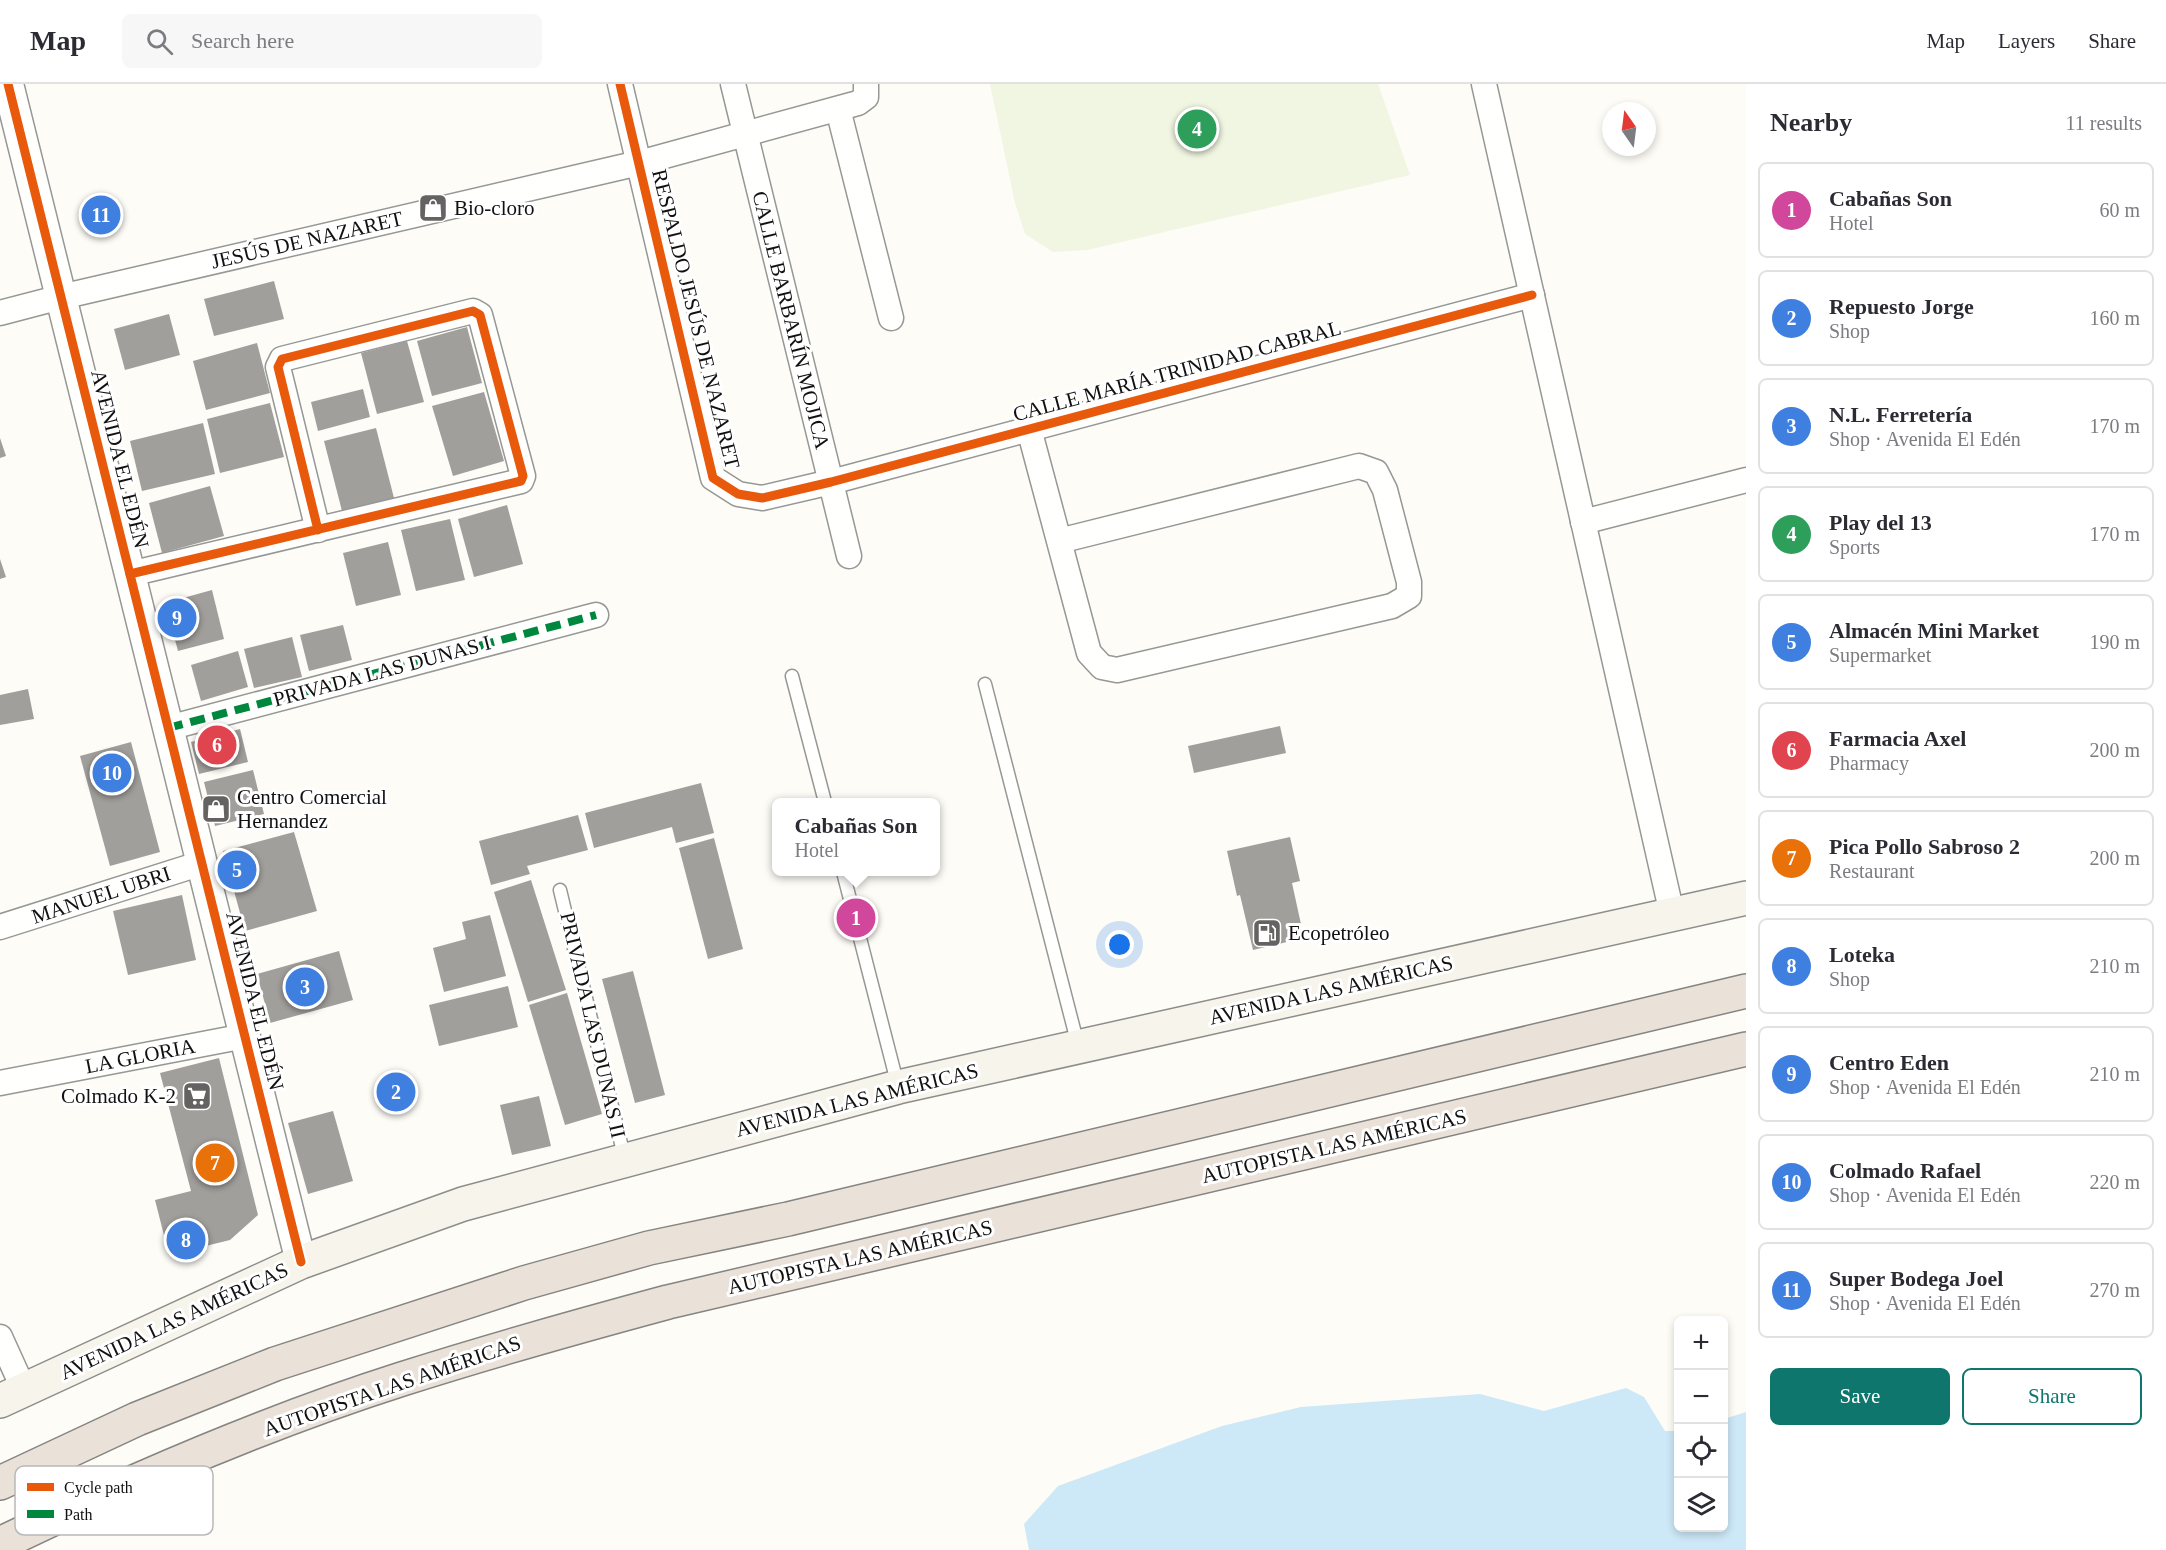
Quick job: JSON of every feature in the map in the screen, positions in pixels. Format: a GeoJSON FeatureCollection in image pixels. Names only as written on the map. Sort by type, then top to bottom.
{"type":"FeatureCollection","features":[{"type":"Feature","properties":{"kind":"highway"},"geometry":{"type":"LineString","coordinates":[[38,1466],[137,1419],[275,1364],[524,1283],[649,1248],[788,1219],[1746,991]]}},
{"type":"Feature","properties":{"kind":"highway","name":"AUTOPISTA LAS AMÉRICAS"},"geometry":{"type":"LineString","coordinates":[[171,1466],[294,1417],[401,1379],[540,1337],[691,1297],[1746,1048]]}},
{"type":"Feature","properties":{"kind":"highway"},"geometry":{"type":"LineString","coordinates":[[0,1484],[15,1477]]}},
{"type":"Feature","properties":{"kind":"highway","name":"AUTOPISTA LAS AMÉRICAS"},"geometry":{"type":"LineString","coordinates":[[0,1544],[20,1535]]}},
{"type":"Feature","properties":{"kind":"main road","name":"AVENIDA LAS AMÉRICAS"},"geometry":{"type":"LineString","coordinates":[[12,1396],[302,1262],[463,1204],[898,1087],[1746,898]]}},
{"type":"Feature","properties":{"kind":"street","name":"AVENIDA EL EDÉN"},"geometry":{"type":"LineString","coordinates":[[8,84],[302,1262]]}},
{"type":"Feature","properties":{"kind":"street","name":"RESPALDO JESÚS DE NAZARET"},"geometry":{"type":"LineString","coordinates":[[620,84],[713,478],[738,494],[762,498],[831,482]]}},
{"type":"Feature","properties":{"kind":"street","name":"CALLE BARBARÍN MOJICA"},"geometry":{"type":"LineString","coordinates":[[734,84],[849,556]]}},
{"type":"Feature","properties":{"kind":"street"},"geometry":{"type":"LineString","coordinates":[[1484,84],[1672,914]]}},
{"type":"Feature","properties":{"kind":"street","name":"JESÚS DE NAZARET"},"geometry":{"type":"LineString","coordinates":[[0,313],[639,163],[746,134],[854,99]]}},
{"type":"Feature","properties":{"kind":"street"},"geometry":{"type":"LineString","coordinates":[[854,99],[891,318]]}},
{"type":"Feature","properties":{"kind":"street","name":"CALLE MARÍA TRINIDAD CABRAL"},"geometry":{"type":"LineString","coordinates":[[831,482],[1532,295]]}},
{"type":"Feature","properties":{"kind":"street"},"geometry":{"type":"LineString","coordinates":[[130,574],[318,530],[522,479],[480,315],[476,312],[293,356],[279,362],[278,367],[318,530]]}},
{"type":"Feature","properties":{"kind":"street"},"geometry":{"type":"LineString","coordinates":[[1029,429],[1059,541],[1089,653],[1102,668],[1117,670],[1392,606],[1409,596],[1409,582],[1385,490],[1376,472],[1359,466],[1059,541]]}},
{"type":"Feature","properties":{"kind":"street"},"geometry":{"type":"LineString","coordinates":[[1583,522],[1746,480]]}},
{"type":"Feature","properties":{"kind":"street","name":"PRIVADA LAS DUNAS I"},"geometry":{"type":"LineString","coordinates":[[168,728],[596,615]]}},
{"type":"Feature","properties":{"kind":"street","name":"MANUEL UBRI"},"geometry":{"type":"LineString","coordinates":[[0,927],[202,864]]}},
{"type":"Feature","properties":{"kind":"street","name":"LA GLORIA"},"geometry":{"type":"LineString","coordinates":[[0,1083],[245,1036]]}},
{"type":"Feature","properties":{"kind":"street"},"geometry":{"type":"LineString","coordinates":[[0,1337],[12,1396]]}},
{"type":"Feature","properties":{"kind":"lane"},"geometry":{"type":"LineString","coordinates":[[792,676],[824,798]]}},
{"type":"Feature","properties":{"kind":"lane"},"geometry":{"type":"LineString","coordinates":[[985,684],[1079,1047]]}},
{"type":"Feature","properties":{"kind":"lane"},"geometry":{"type":"LineString","coordinates":[[844,876],[898,1087]]}},
{"type":"Feature","properties":{"kind":"lane","name":"PRIVADA LAS DUNAS II"},"geometry":{"type":"LineString","coordinates":[[560,890],[625,1161]]}},
{"type":"Feature","properties":{"kind":"green space"},"geometry":{"type":"Polygon","coordinates":[[[990,84],[1378,84],[1410,175],[1087,250],[1053,252],[1025,234],[1015,203],[990,84]]]}},
{"type":"Feature","properties":{"kind":"water"},"geometry":{"type":"Polygon","coordinates":[[[1626,1388],[1644,1397],[1665,1431],[1674,1431],[1674,1532],[1728,1532],[1728,1418],[1746,1412],[1746,1550],[1029,1550],[1024,1524],[1058,1486],[1222,1426],[1301,1407],[1480,1394],[1544,1411],[1626,1388]]]}},
{"type":"Feature","properties":{"kind":"building"},"geometry":{"type":"Polygon","coordinates":[[[274,281],[284,319],[214,336],[204,299],[274,281]]]}},
{"type":"Feature","properties":{"kind":"building"},"geometry":{"type":"Polygon","coordinates":[[[169,314],[180,355],[125,370],[114,329],[169,314]]]}},
{"type":"Feature","properties":{"kind":"building"},"geometry":{"type":"Polygon","coordinates":[[[467,327],[482,383],[432,396],[417,341],[467,327]]]}},
{"type":"Feature","properties":{"kind":"building"},"geometry":{"type":"Polygon","coordinates":[[[407,341],[424,402],[377,414],[361,353],[407,341]]]}},
{"type":"Feature","properties":{"kind":"building"},"geometry":{"type":"Polygon","coordinates":[[[257,343],[270,393],[206,410],[193,361],[257,343]]]}},
{"type":"Feature","properties":{"kind":"building"},"geometry":{"type":"Polygon","coordinates":[[[363,389],[370,417],[318,431],[311,402],[363,389]]]}},
{"type":"Feature","properties":{"kind":"building"},"geometry":{"type":"Polygon","coordinates":[[[484,392],[504,461],[453,476],[432,406],[484,392]]]}},
{"type":"Feature","properties":{"kind":"building"},"geometry":{"type":"Polygon","coordinates":[[[270,403],[284,457],[220,473],[207,419],[270,403]]]}},
{"type":"Feature","properties":{"kind":"building"},"geometry":{"type":"Polygon","coordinates":[[[203,423],[215,474],[142,491],[130,441],[203,423]]]}},
{"type":"Feature","properties":{"kind":"building"},"geometry":{"type":"Polygon","coordinates":[[[376,428],[394,498],[342,511],[324,441],[376,428]]]}},
{"type":"Feature","properties":{"kind":"building"},"geometry":{"type":"Polygon","coordinates":[[[0,438],[6,456],[0,458],[0,438]]]}},
{"type":"Feature","properties":{"kind":"building"},"geometry":{"type":"Polygon","coordinates":[[[210,486],[224,536],[162,553],[149,503],[210,486]]]}},
{"type":"Feature","properties":{"kind":"building"},"geometry":{"type":"Polygon","coordinates":[[[507,505],[523,564],[474,577],[458,519],[507,505]]]}},
{"type":"Feature","properties":{"kind":"building"},"geometry":{"type":"Polygon","coordinates":[[[450,519],[465,580],[416,591],[401,530],[450,519]]]}},
{"type":"Feature","properties":{"kind":"building"},"geometry":{"type":"Polygon","coordinates":[[[388,542],[401,595],[356,606],[343,553],[388,542]]]}},
{"type":"Feature","properties":{"kind":"building"},"geometry":{"type":"Polygon","coordinates":[[[0,559],[6,577],[0,579],[0,559]]]}},
{"type":"Feature","properties":{"kind":"building"},"geometry":{"type":"Polygon","coordinates":[[[212,590],[224,639],[178,651],[165,603],[212,590]]]}},
{"type":"Feature","properties":{"kind":"building"},"geometry":{"type":"Polygon","coordinates":[[[343,625],[352,660],[309,671],[300,635],[343,625]]]}},
{"type":"Feature","properties":{"kind":"building"},"geometry":{"type":"Polygon","coordinates":[[[292,637],[302,677],[254,688],[244,649],[292,637]]]}},
{"type":"Feature","properties":{"kind":"building"},"geometry":{"type":"Polygon","coordinates":[[[238,651],[248,687],[201,701],[191,665],[238,651]]]}},
{"type":"Feature","properties":{"kind":"building"},"geometry":{"type":"Polygon","coordinates":[[[28,689],[34,719],[0,725],[0,695],[28,689]]]}},
{"type":"Feature","properties":{"kind":"building"},"geometry":{"type":"Polygon","coordinates":[[[1280,726],[1286,753],[1194,773],[1188,746],[1280,726]]]}},
{"type":"Feature","properties":{"kind":"building"},"geometry":{"type":"Polygon","coordinates":[[[240,729],[248,762],[199,774],[191,742],[240,729]]]}},
{"type":"Feature","properties":{"kind":"building"},"geometry":{"type":"Polygon","coordinates":[[[131,742],[160,852],[110,866],[80,756],[131,742]]]}},
{"type":"Feature","properties":{"kind":"building"},"geometry":{"type":"Polygon","coordinates":[[[253,770],[264,814],[215,826],[204,782],[253,770]]]}},
{"type":"Feature","properties":{"kind":"building"},"geometry":{"type":"Polygon","coordinates":[[[701,783],[714,833],[676,843],[672,827],[594,848],[585,813],[701,783]]]}},
{"type":"Feature","properties":{"kind":"building"},"geometry":{"type":"Polygon","coordinates":[[[578,815],[588,850],[527,866],[530,874],[491,885],[479,841],[578,815]]]}},
{"type":"Feature","properties":{"kind":"building"},"geometry":{"type":"Polygon","coordinates":[[[294,832],[317,911],[245,931],[223,851],[294,832]]]}},
{"type":"Feature","properties":{"kind":"building"},"geometry":{"type":"Polygon","coordinates":[[[1290,837],[1300,881],[1292,883],[1304,938],[1253,950],[1227,851],[1290,837]]]}},
{"type":"Feature","properties":{"kind":"building"},"geometry":{"type":"Polygon","coordinates":[[[714,838],[743,949],[708,959],[679,848],[714,838]]]}},
{"type":"Feature","properties":{"kind":"building"},"geometry":{"type":"Polygon","coordinates":[[[531,880],[566,990],[528,1002],[494,892],[531,880]]]}},
{"type":"Feature","properties":{"kind":"building"},"geometry":{"type":"Polygon","coordinates":[[[182,895],[196,960],[128,975],[113,911],[182,895]]]}},
{"type":"Feature","properties":{"kind":"building"},"geometry":{"type":"Polygon","coordinates":[[[490,915],[506,976],[444,992],[433,948],[466,939],[462,922],[490,915]]]}},
{"type":"Feature","properties":{"kind":"building"},"geometry":{"type":"Polygon","coordinates":[[[339,951],[353,1000],[270,1023],[257,974],[339,951]]]}},
{"type":"Feature","properties":{"kind":"building"},"geometry":{"type":"Polygon","coordinates":[[[633,971],[665,1095],[635,1103],[602,979],[633,971]]]}},
{"type":"Feature","properties":{"kind":"building"},"geometry":{"type":"Polygon","coordinates":[[[508,986],[518,1027],[439,1046],[429,1005],[508,986]]]}},
{"type":"Feature","properties":{"kind":"building"},"geometry":{"type":"Polygon","coordinates":[[[567,993],[602,1114],[565,1125],[529,1005],[567,993]]]}},
{"type":"Feature","properties":{"kind":"building"},"geometry":{"type":"Polygon","coordinates":[[[219,1058],[258,1215],[230,1240],[169,1255],[155,1200],[191,1191],[160,1073],[219,1058]]]}},
{"type":"Feature","properties":{"kind":"building"},"geometry":{"type":"Polygon","coordinates":[[[539,1096],[551,1146],[512,1155],[500,1105],[539,1096]]]}},
{"type":"Feature","properties":{"kind":"building"},"geometry":{"type":"Polygon","coordinates":[[[333,1111],[353,1181],[308,1194],[288,1123],[333,1111]]]}},
{"type":"Feature","properties":{"kind":"marked path"},"geometry":{"type":"LineString","coordinates":[[168,728],[596,615]]}},
{"type":"Feature","properties":{"kind":"cycle path"},"geometry":{"type":"LineString","coordinates":[[8,84],[301,1262]]}},
{"type":"Feature","properties":{"kind":"cycle path"},"geometry":{"type":"LineString","coordinates":[[620,84],[713,478],[738,494],[762,498],[831,482],[1532,295]]}},
{"type":"Feature","properties":{"kind":"cycle path"},"geometry":{"type":"LineString","coordinates":[[130,574],[521,481],[523,476],[480,315],[473,311],[282,359],[278,367],[318,530]]}},
{"type":"Feature","properties":{"kind":"place","name":"Play del 13"},"geometry":{"type":"Point","coordinates":[1197,129]}},
{"type":"Feature","properties":{"kind":"place","name":"Bio-cloro"},"geometry":{"type":"Point","coordinates":[433,208]}},
{"type":"Feature","properties":{"kind":"place","name":"Super Bodega Joel"},"geometry":{"type":"Point","coordinates":[101,215]}},
{"type":"Feature","properties":{"kind":"place","name":"Centro Eden"},"geometry":{"type":"Point","coordinates":[177,618]}},
{"type":"Feature","properties":{"kind":"place","name":"Farmacia Axel"},"geometry":{"type":"Point","coordinates":[217,745]}},
{"type":"Feature","properties":{"kind":"place","name":"Colmado Rafael"},"geometry":{"type":"Point","coordinates":[112,773]}},
{"type":"Feature","properties":{"kind":"place","name":"Centro Comercial Hernandez"},"geometry":{"type":"Point","coordinates":[216,809]}},
{"type":"Feature","properties":{"kind":"place","name":"Almacén Mini Market"},"geometry":{"type":"Point","coordinates":[237,870]}},
{"type":"Feature","properties":{"kind":"place","name":"Cabañas Son"},"geometry":{"type":"Point","coordinates":[856,918]}},
{"type":"Feature","properties":{"kind":"place","name":"Ecopetróleo"},"geometry":{"type":"Point","coordinates":[1267,933]}},
{"type":"Feature","properties":{"kind":"place","name":"N.L. Ferretería"},"geometry":{"type":"Point","coordinates":[305,987]}},
{"type":"Feature","properties":{"kind":"place","name":"Repuesto Jorge"},"geometry":{"type":"Point","coordinates":[396,1092]}},
{"type":"Feature","properties":{"kind":"place","name":"Colmado K-2"},"geometry":{"type":"Point","coordinates":[197,1096]}},
{"type":"Feature","properties":{"kind":"place","name":"Pica Pollo Sabroso 2"},"geometry":{"type":"Point","coordinates":[215,1163]}},
{"type":"Feature","properties":{"kind":"place","name":"Loteka"},"geometry":{"type":"Point","coordinates":[186,1240]}}]}
